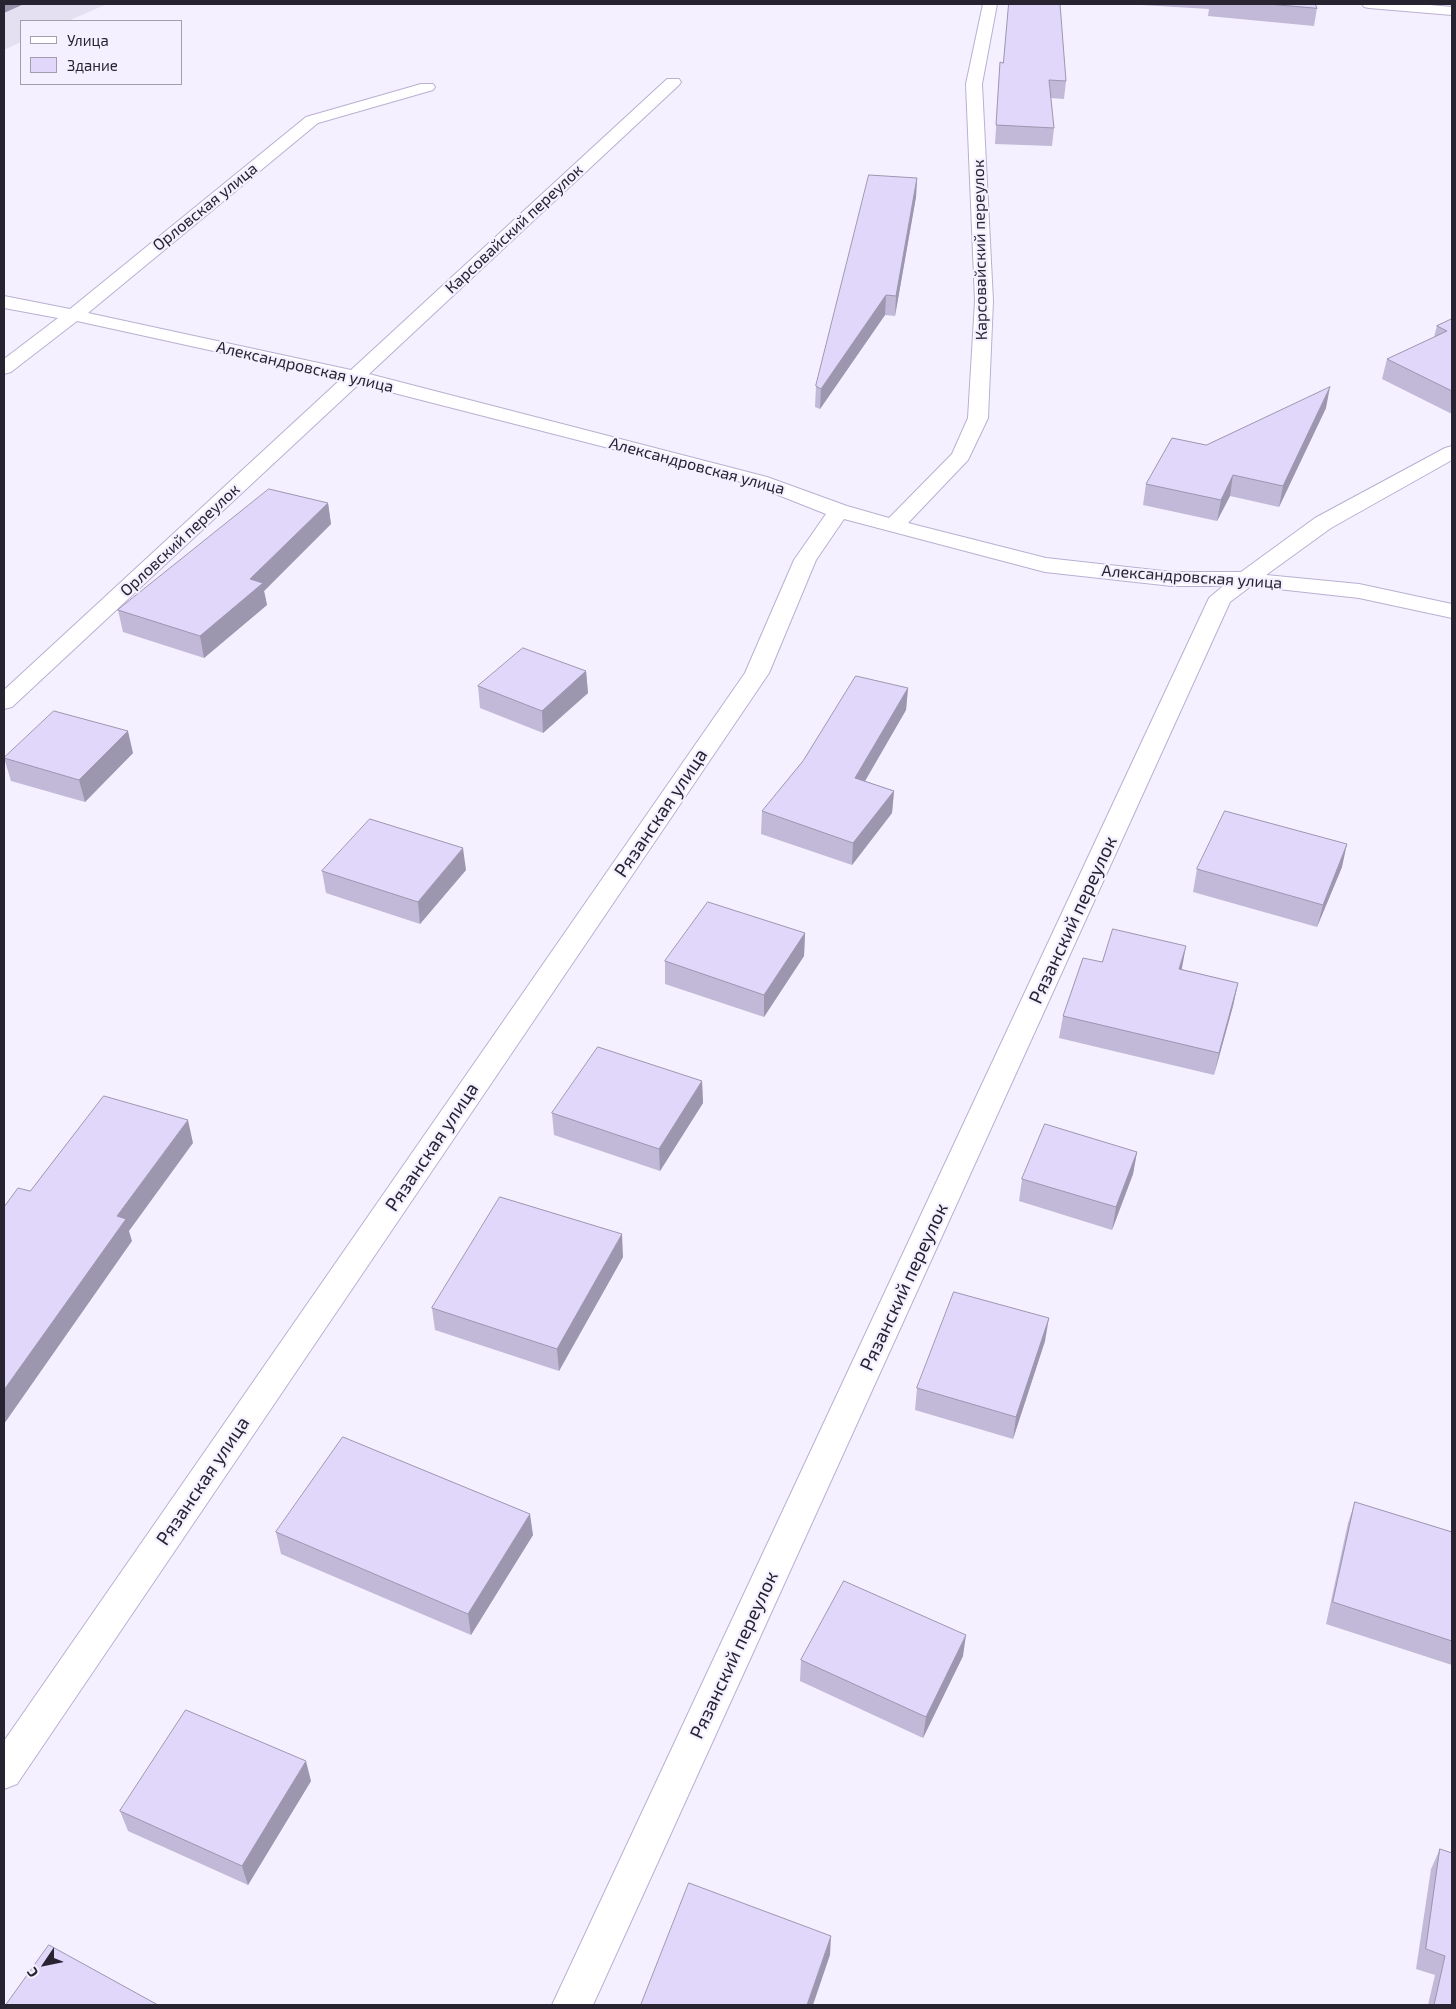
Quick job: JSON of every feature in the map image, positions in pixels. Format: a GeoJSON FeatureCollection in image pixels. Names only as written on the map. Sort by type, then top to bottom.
{"type":"FeatureCollection","features":[{"type":"Feature","properties":{"kind":"street","name":"Карсовайский переулок"},"geometry":{"type":"LineString","coordinates":[[893,526],[962,456],[978,418],[984,301],[974,84],[990,4]]}},
{"type":"Feature","properties":{"kind":"street"},"geometry":{"type":"LineString","coordinates":[[1369,4],[1452,11]]}},
{"type":"Feature","properties":{"kind":"street","name":"Карсовайский переулок"},"geometry":{"type":"LineString","coordinates":[[356,377],[673,82]]}},
{"type":"Feature","properties":{"kind":"street","name":"Орловская улица"},"geometry":{"type":"LineString","coordinates":[[4,368],[74,315],[312,120],[428,87]]}},
{"type":"Feature","properties":{"kind":"street","name":"Александровская улица"},"geometry":{"type":"LineString","coordinates":[[4,302],[74,315],[356,377],[760,481],[839,511],[1045,565],[1172,579],[1246,578],[1359,591],[1452,611]]}},
{"type":"Feature","properties":{"kind":"street","name":"Орловский переулок"},"geometry":{"type":"LineString","coordinates":[[4,702],[356,377]]}},
{"type":"Feature","properties":{"kind":"street","name":"Рязанский переулок"},"geometry":{"type":"LineString","coordinates":[[572,2005],[1220,598],[1323,523],[1452,452]]}},
{"type":"Feature","properties":{"kind":"street","name":"Рязанская улица"},"geometry":{"type":"LineString","coordinates":[[4,1772],[757,673],[805,560],[839,511]]}},
{"type":"Feature","properties":{"kind":"shaded area"},"geometry":{"type":"Polygon","coordinates":[[[4,4],[107,4],[70,20],[20,20],[20,42],[4,50],[4,4]]]}},
{"type":"Feature","properties":{"kind":"building"},"geometry":{"type":"Polygon","coordinates":[[[1009,4],[1060,4],[1066,81],[1049,80],[1054,128],[996,125],[1000,62],[1003,63],[1009,4]]]}},
{"type":"Feature","properties":{"kind":"building"},"geometry":{"type":"Polygon","coordinates":[[[1268,4],[1315,4],[1317,8],[1268,4]]]}},
{"type":"Feature","properties":{"kind":"building"},"geometry":{"type":"Polygon","coordinates":[[[869,175],[917,178],[896,296],[886,295],[821,389],[816,386],[869,175]]]}},
{"type":"Feature","properties":{"kind":"building"},"geometry":{"type":"Polygon","coordinates":[[[1452,319],[1452,391],[1387,359],[1447,331],[1437,326],[1452,319]]]}},
{"type":"Feature","properties":{"kind":"building"},"geometry":{"type":"Polygon","coordinates":[[[1330,387],[1283,486],[1233,475],[1221,500],[1146,484],[1172,438],[1206,445],[1330,387]]]}},
{"type":"Feature","properties":{"kind":"building"},"geometry":{"type":"Polygon","coordinates":[[[269,489],[328,503],[250,579],[263,583],[200,636],[118,610],[269,489]]]}},
{"type":"Feature","properties":{"kind":"building"},"geometry":{"type":"Polygon","coordinates":[[[523,648],[586,671],[542,711],[478,686],[523,648]]]}},
{"type":"Feature","properties":{"kind":"building"},"geometry":{"type":"Polygon","coordinates":[[[856,676],[908,688],[855,778],[894,791],[853,843],[762,811],[803,761],[856,676]]]}},
{"type":"Feature","properties":{"kind":"building"},"geometry":{"type":"Polygon","coordinates":[[[54,711],[128,731],[79,780],[4,758],[54,711]]]}},
{"type":"Feature","properties":{"kind":"building"},"geometry":{"type":"Polygon","coordinates":[[[1225,811],[1347,844],[1323,905],[1197,869],[1225,811]]]}},
{"type":"Feature","properties":{"kind":"building"},"geometry":{"type":"Polygon","coordinates":[[[370,819],[463,848],[418,902],[322,871],[370,819]]]}},
{"type":"Feature","properties":{"kind":"building"},"geometry":{"type":"Polygon","coordinates":[[[708,902],[805,933],[764,995],[665,961],[708,902]]]}},
{"type":"Feature","properties":{"kind":"building"},"geometry":{"type":"Polygon","coordinates":[[[1113,929],[1186,946],[1179,969],[1238,983],[1219,1053],[1063,1016],[1083,958],[1102,962],[1113,929]]]}},
{"type":"Feature","properties":{"kind":"building"},"geometry":{"type":"Polygon","coordinates":[[[598,1047],[702,1081],[659,1149],[552,1113],[598,1047]]]}},
{"type":"Feature","properties":{"kind":"building"},"geometry":{"type":"Polygon","coordinates":[[[104,1096],[188,1120],[117,1216],[126,1219],[4,1390],[4,1207],[18,1188],[30,1191],[104,1096]]]}},
{"type":"Feature","properties":{"kind":"building"},"geometry":{"type":"Polygon","coordinates":[[[1045,1124],[1137,1152],[1116,1207],[1022,1179],[1045,1124]]]}},
{"type":"Feature","properties":{"kind":"building"},"geometry":{"type":"Polygon","coordinates":[[[500,1197],[622,1234],[557,1349],[432,1308],[500,1197]]]}},
{"type":"Feature","properties":{"kind":"building"},"geometry":{"type":"Polygon","coordinates":[[[954,1292],[1049,1318],[1016,1417],[917,1388],[954,1292]]]}},
{"type":"Feature","properties":{"kind":"building"},"geometry":{"type":"Polygon","coordinates":[[[343,1437],[530,1514],[468,1614],[276,1532],[343,1437]]]}},
{"type":"Feature","properties":{"kind":"building"},"geometry":{"type":"Polygon","coordinates":[[[1355,1502],[1452,1532],[1452,1641],[1333,1602],[1355,1502]]]}},
{"type":"Feature","properties":{"kind":"building"},"geometry":{"type":"Polygon","coordinates":[[[844,1581],[966,1635],[926,1717],[801,1660],[844,1581]]]}},
{"type":"Feature","properties":{"kind":"building"},"geometry":{"type":"Polygon","coordinates":[[[186,1710],[306,1761],[242,1866],[120,1811],[186,1710]]]}},
{"type":"Feature","properties":{"kind":"building"},"geometry":{"type":"Polygon","coordinates":[[[1440,1849],[1452,1853],[1452,2005],[1434,2005],[1445,1956],[1426,1949],[1440,1849]]]}},
{"type":"Feature","properties":{"kind":"building"},"geometry":{"type":"Polygon","coordinates":[[[689,1883],[831,1936],[807,2005],[641,2005],[689,1883]]]}},
{"type":"Feature","properties":{"kind":"building"},"geometry":{"type":"Polygon","coordinates":[[[49,1945],[158,2005],[6,2005],[49,1945]]]}}]}
